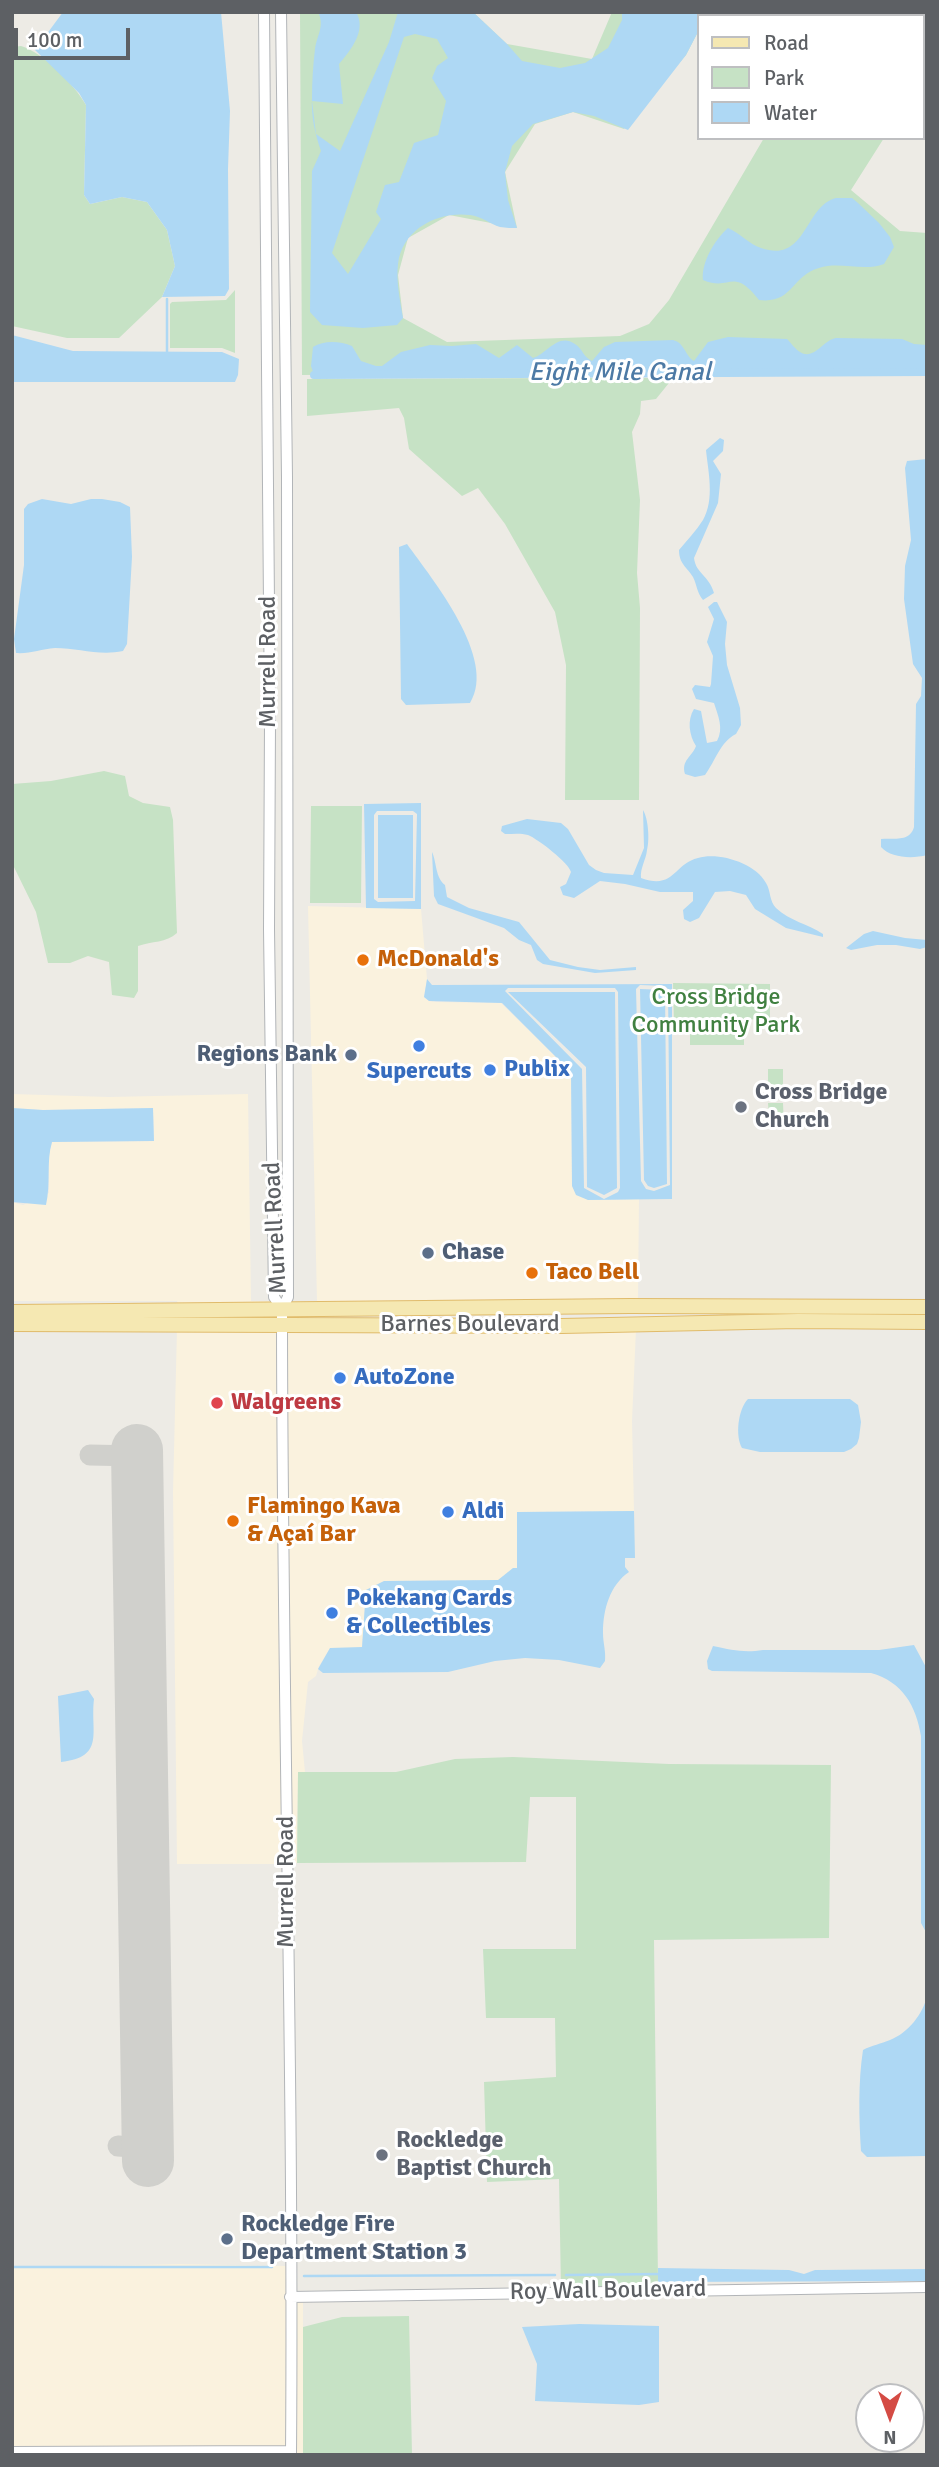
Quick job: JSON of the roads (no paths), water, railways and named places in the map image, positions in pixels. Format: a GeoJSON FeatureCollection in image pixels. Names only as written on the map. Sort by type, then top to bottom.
{"type":"FeatureCollection","features":[{"type":"Feature","properties":{"kind":"main road","name":"Barnes Boulevard"},"geometry":{"type":"LineString","coordinates":[[12,1312],[586,1306],[923,1307]]}},
{"type":"Feature","properties":{"kind":"main road"},"geometry":{"type":"LineString","coordinates":[[479,1325],[490,1317],[506,1313],[566,1312],[586,1306]]}},
{"type":"Feature","properties":{"kind":"main road"},"geometry":{"type":"LineString","coordinates":[[803,1317],[824,1306]]}},
{"type":"Feature","properties":{"kind":"main road"},"geometry":{"type":"LineString","coordinates":[[342,1325],[356,1320],[469,1318],[485,1307]]}},
{"type":"Feature","properties":{"kind":"main road"},"geometry":{"type":"LineString","coordinates":[[803,1317],[895,1312],[923,1307]]}},
{"type":"Feature","properties":{"kind":"main road","name":"Barnes Boulevard"},"geometry":{"type":"LineString","coordinates":[[12,1324],[479,1325],[803,1317],[927,1322]]}},
{"type":"Feature","properties":{"kind":"street","name":"Murrell Road"},"geometry":{"type":"LineString","coordinates":[[264,12],[270,723],[269,929],[274,1297],[282,1309]]}},
{"type":"Feature","properties":{"kind":"street","name":"Murrell Road"},"geometry":{"type":"LineString","coordinates":[[281,12],[288,707],[288,1297],[282,1309],[282,1325],[291,2453]]}},
{"type":"Feature","properties":{"kind":"street","name":"Roy Wall Boulevard"},"geometry":{"type":"LineString","coordinates":[[290,2297],[927,2287]]}},
{"type":"Feature","properties":{"kind":"street"},"geometry":{"type":"LineString","coordinates":[[12,2452],[291,2453]]}},
{"type":"Feature","properties":{"kind":"water"},"geometry":{"type":"Polygon","coordinates":[[[63,12],[221,12],[230,111],[229,289],[225,296],[162,297],[175,266],[167,230],[147,202],[122,197],[90,204],[84,195],[86,105],[79,93],[35,50],[63,12]]]}},
{"type":"Feature","properties":{"kind":"water"},"geometry":{"type":"Polygon","coordinates":[[[318,12],[356,12],[359,33],[339,64],[343,104],[312,101],[312,80],[321,26],[318,12]]]}},
{"type":"Feature","properties":{"kind":"water"},"geometry":{"type":"Polygon","coordinates":[[[398,12],[473,12],[522,61],[560,68],[585,63],[608,48],[622,20],[622,12],[709,12],[698,14],[698,32],[686,55],[628,130],[594,116],[573,112],[533,124],[512,146],[505,172],[508,200],[517,228],[500,227],[474,216],[458,215],[434,220],[414,232],[406,241],[398,264],[403,318],[397,325],[363,328],[322,325],[310,312],[312,171],[321,151],[316,134],[340,151],[389,42],[398,12]],[[415,34],[404,37],[332,253],[348,274],[381,219],[376,212],[385,185],[399,182],[414,143],[438,135],[446,101],[432,78],[437,66],[448,58],[437,39],[415,34]]]}},
{"type":"Feature","properties":{"kind":"water"},"geometry":{"type":"Polygon","coordinates":[[[836,198],[852,198],[890,237],[894,247],[884,264],[819,268],[803,277],[786,294],[770,300],[759,300],[743,284],[737,282],[712,283],[703,280],[704,266],[710,252],[728,228],[761,248],[776,251],[788,248],[797,241],[817,211],[836,198]]]}},
{"type":"Feature","properties":{"kind":"water"},"geometry":{"type":"Polygon","coordinates":[[[12,335],[73,351],[222,352],[239,359],[238,375],[235,382],[12,382],[12,335]]]}},
{"type":"Feature","properties":{"kind":"water"},"geometry":{"type":"Polygon","coordinates":[[[728,337],[787,339],[798,351],[805,354],[814,352],[836,338],[902,339],[927,345],[927,372],[314,375],[311,366],[313,347],[327,342],[352,346],[361,361],[382,366],[401,352],[430,345],[476,344],[499,358],[517,345],[533,358],[563,341],[575,344],[592,361],[604,347],[615,342],[673,340],[680,344],[694,361],[708,342],[728,337]]]}},
{"type":"Feature","properties":{"kind":"water"},"geometry":{"type":"Polygon","coordinates":[[[720,438],[724,440],[723,451],[713,461],[721,474],[718,503],[694,558],[697,568],[714,593],[703,600],[693,577],[682,562],[679,550],[707,512],[710,485],[706,450],[720,438]]]}},
{"type":"Feature","properties":{"kind":"water"},"geometry":{"type":"Polygon","coordinates":[[[927,459],[927,855],[908,857],[885,851],[881,847],[881,839],[905,837],[914,827],[916,704],[921,696],[922,678],[913,664],[904,599],[905,566],[911,540],[905,468],[907,461],[927,459]]]}},
{"type":"Feature","properties":{"kind":"water"},"geometry":{"type":"Polygon","coordinates":[[[42,499],[71,504],[102,499],[130,507],[132,557],[127,644],[123,651],[105,653],[55,648],[16,653],[14,639],[24,565],[24,509],[28,504],[42,499]]]}},
{"type":"Feature","properties":{"kind":"water"},"geometry":{"type":"Polygon","coordinates":[[[407,544],[445,598],[469,643],[475,665],[476,685],[470,703],[406,705],[401,699],[399,547],[407,544]]]}},
{"type":"Feature","properties":{"kind":"water"},"geometry":{"type":"Polygon","coordinates":[[[717,602],[727,622],[727,665],[740,708],[741,725],[722,747],[705,775],[695,777],[685,774],[684,769],[696,746],[690,728],[694,709],[701,711],[707,743],[717,741],[720,731],[714,703],[696,699],[692,689],[695,685],[710,687],[711,684],[713,656],[707,642],[714,619],[708,607],[717,602]]]}},
{"type":"Feature","properties":{"kind":"water"},"geometry":{"type":"Polygon","coordinates":[[[421,803],[421,909],[366,908],[364,804],[421,803]],[[377,811],[374,815],[374,899],[378,902],[415,901],[417,814],[413,811],[377,811]]]}},
{"type":"Feature","properties":{"kind":"water"},"geometry":{"type":"Polygon","coordinates":[[[643,810],[648,840],[641,878],[652,881],[667,879],[683,865],[698,858],[716,857],[736,861],[761,876],[776,908],[823,934],[823,937],[786,928],[755,909],[746,895],[730,891],[715,892],[699,918],[690,922],[684,919],[683,910],[693,901],[693,892],[660,892],[600,881],[574,898],[563,895],[560,887],[566,884],[571,872],[565,863],[528,835],[505,834],[501,831],[502,826],[527,819],[561,823],[568,829],[589,865],[604,873],[633,875],[644,848],[643,810]]]}},
{"type":"Feature","properties":{"kind":"water"},"geometry":{"type":"Polygon","coordinates":[[[378,815],[413,815],[413,898],[378,898],[378,815]]]}},
{"type":"Feature","properties":{"kind":"water"},"geometry":{"type":"Polygon","coordinates":[[[432,852],[447,897],[469,908],[519,922],[550,960],[600,970],[636,967],[636,970],[595,973],[543,964],[537,960],[531,945],[519,940],[504,928],[438,904],[434,896],[432,852]]]}},
{"type":"Feature","properties":{"kind":"water"},"geometry":{"type":"Polygon","coordinates":[[[873,931],[927,940],[927,947],[920,949],[877,945],[851,950],[846,948],[864,934],[873,931]]]}},
{"type":"Feature","properties":{"kind":"water"},"geometry":{"type":"Polygon","coordinates":[[[427,979],[432,985],[672,984],[672,1199],[588,1200],[576,1195],[572,1186],[571,1072],[502,1003],[429,1001],[424,997],[427,979]],[[640,985],[636,989],[641,1181],[646,1189],[654,1191],[670,1185],[668,989],[665,986],[640,985]],[[508,988],[505,991],[582,1069],[584,1188],[604,1199],[618,1192],[620,1188],[618,992],[615,988],[508,988]]]}},
{"type":"Feature","properties":{"kind":"water"},"geometry":{"type":"Polygon","coordinates":[[[640,989],[665,990],[667,1184],[654,1188],[648,1186],[644,1180],[640,989]]]}},
{"type":"Feature","properties":{"kind":"water"},"geometry":{"type":"Polygon","coordinates":[[[508,992],[615,992],[617,1188],[604,1195],[587,1187],[586,1067],[508,992]]]}},
{"type":"Feature","properties":{"kind":"water"},"geometry":{"type":"Polygon","coordinates":[[[12,1108],[153,1108],[154,1141],[52,1142],[46,1205],[12,1202],[12,1108]]]}},
{"type":"Feature","properties":{"kind":"water"},"geometry":{"type":"Polygon","coordinates":[[[748,1399],[850,1399],[858,1405],[861,1422],[857,1444],[844,1452],[760,1452],[742,1448],[739,1423],[742,1409],[748,1399]]]}},
{"type":"Feature","properties":{"kind":"water"},"geometry":{"type":"Polygon","coordinates":[[[634,1511],[635,1558],[625,1558],[625,1567],[629,1572],[612,1591],[606,1607],[603,1633],[605,1661],[600,1668],[559,1660],[525,1658],[495,1661],[448,1672],[323,1673],[318,1669],[330,1648],[362,1647],[366,1590],[384,1581],[498,1580],[513,1568],[517,1568],[517,1512],[634,1511]]]}},
{"type":"Feature","properties":{"kind":"water"},"geometry":{"type":"Polygon","coordinates":[[[914,1645],[927,1669],[927,1934],[921,1923],[921,1736],[916,1715],[900,1689],[892,1682],[871,1673],[712,1671],[708,1669],[707,1661],[713,1646],[750,1651],[879,1650],[914,1645]]]}},
{"type":"Feature","properties":{"kind":"water"},"geometry":{"type":"Polygon","coordinates":[[[88,1690],[94,1699],[94,1732],[90,1749],[85,1755],[61,1762],[58,1696],[88,1690]]]}},
{"type":"Feature","properties":{"kind":"water"},"geometry":{"type":"Polygon","coordinates":[[[927,1996],[927,2156],[867,2157],[861,2151],[860,2126],[863,2050],[890,2040],[909,2028],[927,1996]]]}},
{"type":"Feature","properties":{"kind":"water"},"geometry":{"type":"Polygon","coordinates":[[[658,2268],[789,2270],[804,2274],[815,2270],[927,2269],[927,2281],[658,2282],[658,2268]]]}},
{"type":"Feature","properties":{"kind":"water"},"geometry":{"type":"Polygon","coordinates":[[[579,2324],[659,2326],[659,2402],[639,2405],[535,2401],[537,2364],[522,2327],[579,2324]]]}},
{"type":"Feature","properties":{"kind":"waterway"},"geometry":{"type":"LineString","coordinates":[[167,299],[167,355]]}},
{"type":"Feature","properties":{"kind":"waterway","name":"Eight Mile Canal"},"geometry":{"type":"LineString","coordinates":[[314,375],[927,372]]}},
{"type":"Feature","properties":{"kind":"waterway"},"geometry":{"type":"LineString","coordinates":[[12,2267],[272,2267]]}},
{"type":"Feature","properties":{"kind":"waterway"},"geometry":{"type":"LineString","coordinates":[[566,2275],[661,2274]]}},
{"type":"Feature","properties":{"kind":"waterway"},"geometry":{"type":"LineString","coordinates":[[304,2276],[555,2275]]}},
{"type":"Feature","properties":{"kind":"place","name":"McDonald's"},"geometry":{"type":"Point","coordinates":[363,960]}},
{"type":"Feature","properties":{"kind":"place","name":"Supercuts"},"geometry":{"type":"Point","coordinates":[419,1046]}},
{"type":"Feature","properties":{"kind":"place","name":"Regions Bank"},"geometry":{"type":"Point","coordinates":[351,1055]}},
{"type":"Feature","properties":{"kind":"place","name":"Publix"},"geometry":{"type":"Point","coordinates":[490,1070]}},
{"type":"Feature","properties":{"kind":"place","name":"Cross Bridge Church"},"geometry":{"type":"Point","coordinates":[741,1107]}},
{"type":"Feature","properties":{"kind":"place","name":"Chase"},"geometry":{"type":"Point","coordinates":[428,1253]}},
{"type":"Feature","properties":{"kind":"place","name":"Taco Bell"},"geometry":{"type":"Point","coordinates":[532,1273]}},
{"type":"Feature","properties":{"kind":"place","name":"AutoZone"},"geometry":{"type":"Point","coordinates":[340,1378]}},
{"type":"Feature","properties":{"kind":"place","name":"Walgreens"},"geometry":{"type":"Point","coordinates":[217,1403]}},
{"type":"Feature","properties":{"kind":"place","name":"Aldi"},"geometry":{"type":"Point","coordinates":[448,1512]}},
{"type":"Feature","properties":{"kind":"place","name":"Flamingo Kava & Açaí Bar"},"geometry":{"type":"Point","coordinates":[233,1521]}},
{"type":"Feature","properties":{"kind":"place","name":"Pokekang Cards & Collectibles"},"geometry":{"type":"Point","coordinates":[332,1613]}},
{"type":"Feature","properties":{"kind":"place","name":"Rockledge Baptist Church"},"geometry":{"type":"Point","coordinates":[382,2155]}},
{"type":"Feature","properties":{"kind":"place","name":"Rockledge Fire Department Station 3"},"geometry":{"type":"Point","coordinates":[227,2239]}},
{"type":"Feature","properties":{"kind":"park label","name":"Cross Bridge Community Park"},"geometry":{"type":"Point","coordinates":[716,1012]}}]}
